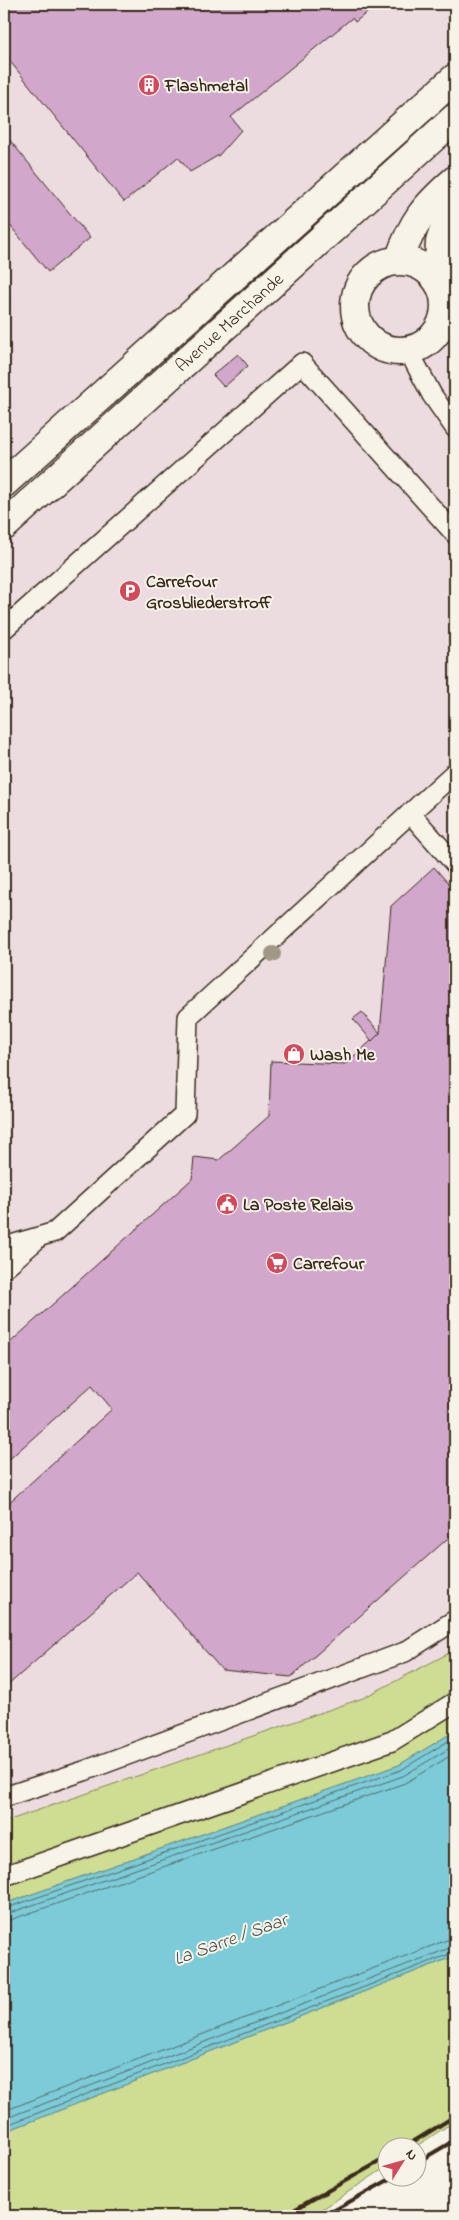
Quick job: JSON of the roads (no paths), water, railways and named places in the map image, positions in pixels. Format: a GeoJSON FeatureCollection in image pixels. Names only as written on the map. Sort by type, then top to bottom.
{"type":"FeatureCollection","features":[{"type":"Feature","properties":{"kind":"main road","name":"Avenue Marchande"},"geometry":{"type":"LineString","coordinates":[[4,483],[455,78]]}},
{"type":"Feature","properties":{"kind":"main road","name":"Avenue Marchande"},"geometry":{"type":"LineString","coordinates":[[4,526],[455,118]]}},
{"type":"Feature","properties":{"kind":"main road"},"geometry":{"type":"LineString","coordinates":[[399,260],[414,222],[433,199],[455,180]]}},
{"type":"Feature","properties":{"kind":"main road"},"geometry":{"type":"LineString","coordinates":[[438,282],[428,270],[414,262],[399,260],[386,263],[374,269],[364,278],[358,290],[355,303],[356,316],[366,334],[381,347],[394,351],[420,347],[439,330],[444,318],[445,306],[438,282],[440,242],[455,196]]}},
{"type":"Feature","properties":{"kind":"lane"},"geometry":{"type":"LineString","coordinates":[[408,350],[432,394],[455,428]]}},
{"type":"Feature","properties":{"kind":"lane"},"geometry":{"type":"LineString","coordinates":[[4,629],[302,363],[455,534]]}},
{"type":"Feature","properties":{"kind":"lane"},"geometry":{"type":"LineString","coordinates":[[4,1247],[55,1232],[185,1114],[188,1017],[452,774],[455,777]]}},
{"type":"Feature","properties":{"kind":"lane"},"geometry":{"type":"LineString","coordinates":[[410,813],[455,864]]}},
{"type":"Feature","properties":{"kind":"lane"},"geometry":{"type":"LineString","coordinates":[[4,1268],[40,1236]]}},
{"type":"Feature","properties":{"kind":"lane"},"geometry":{"type":"LineString","coordinates":[[4,1798],[84,1771],[405,1652],[455,1620]]}},
{"type":"Feature","properties":{"kind":"lane"},"geometry":{"type":"LineString","coordinates":[[4,1876],[392,1741],[455,1702]]}},
{"type":"Feature","properties":{"kind":"water","name":"La Sarre / Saar"},"geometry":{"type":"Polygon","coordinates":[[[455,1731],[455,1956],[4,2132],[4,1904],[399,1765],[455,1731]]]}},
{"type":"Feature","properties":{"kind":"railway"},"geometry":{"type":"LineString","coordinates":[[419,2138],[455,2116]]}},
{"type":"Feature","properties":{"kind":"railway"},"geometry":{"type":"LineString","coordinates":[[426,2157],[455,2140]]}},
{"type":"Feature","properties":{"kind":"railway"},"geometry":{"type":"LineString","coordinates":[[283,2216],[376,2164]]}},
{"type":"Feature","properties":{"kind":"railway"},"geometry":{"type":"LineString","coordinates":[[324,2216],[376,2187]]}},
{"type":"Feature","properties":{"kind":"place","name":"Flashmetal"},"geometry":{"type":"Point","coordinates":[149,85]}},
{"type":"Feature","properties":{"kind":"place","name":"Carrefour Grosbliederstroff"},"geometry":{"type":"Point","coordinates":[130,591]}},
{"type":"Feature","properties":{"kind":"place","name":"Wash Me"},"geometry":{"type":"Point","coordinates":[294,1054]}},
{"type":"Feature","properties":{"kind":"place","name":"La Poste Relais"},"geometry":{"type":"Point","coordinates":[227,1204]}},
{"type":"Feature","properties":{"kind":"place","name":"Carrefour"},"geometry":{"type":"Point","coordinates":[277,1263]}}]}
